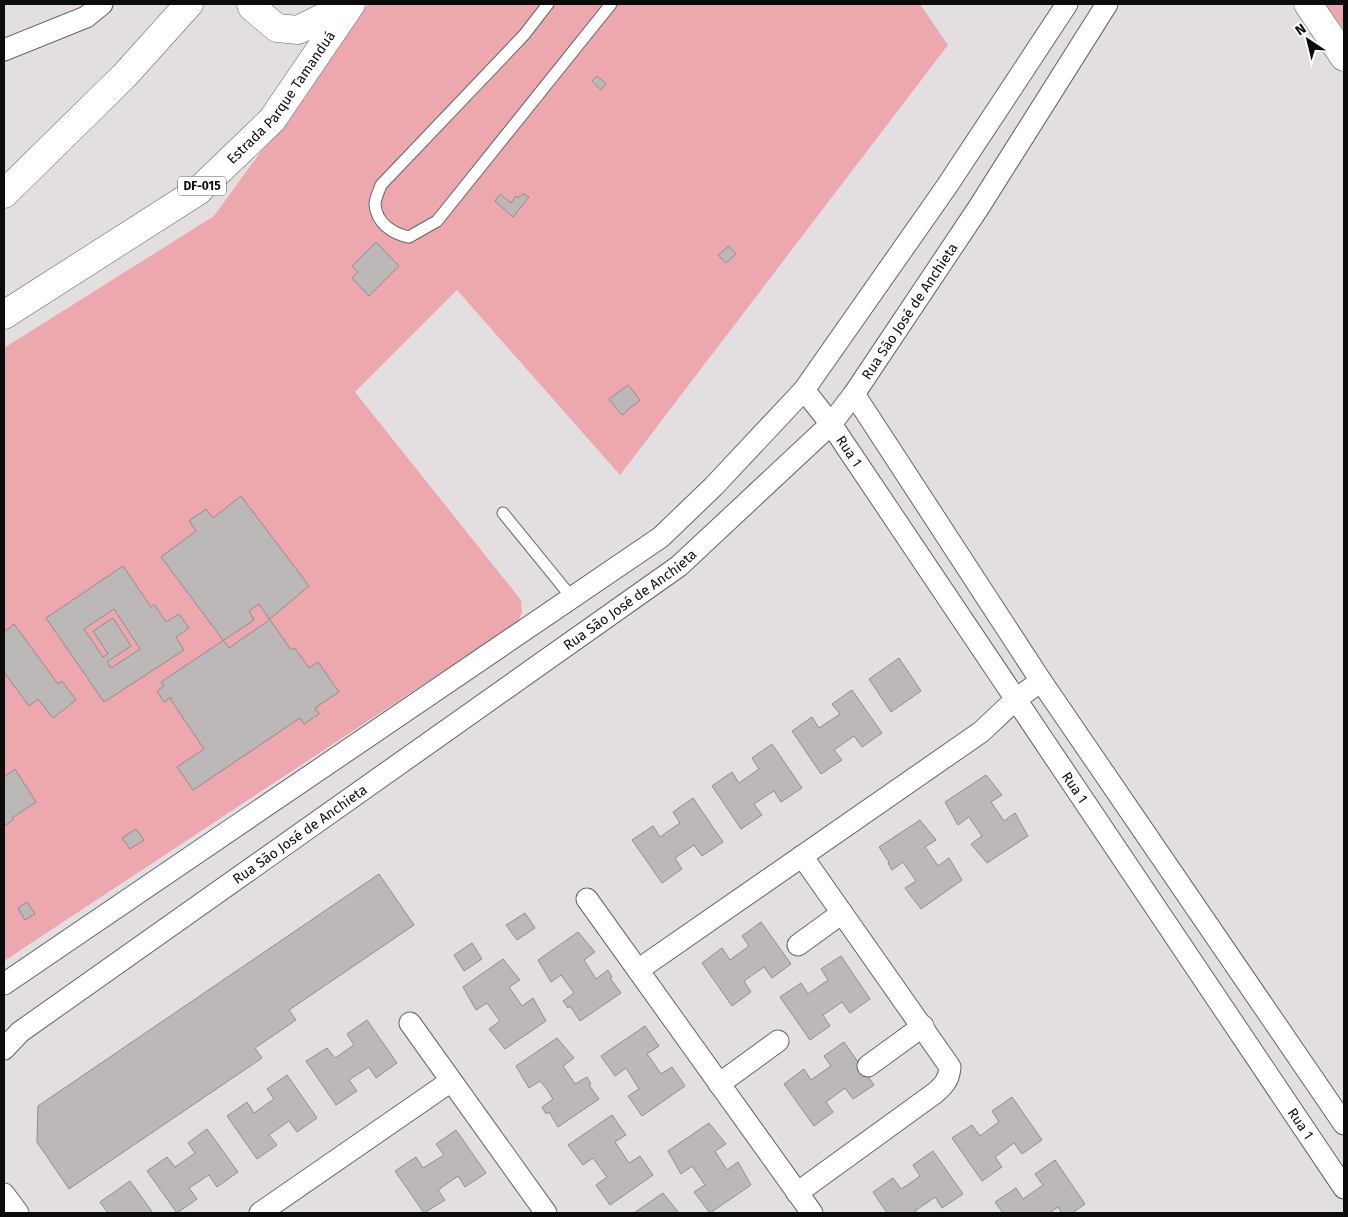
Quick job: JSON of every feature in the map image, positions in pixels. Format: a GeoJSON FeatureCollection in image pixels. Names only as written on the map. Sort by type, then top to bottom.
{"type":"FeatureCollection","features":[{"type":"Feature","properties":{"kind":"main road"},"geometry":{"type":"LineString","coordinates":[[5,191],[125,75],[189,4]]}},
{"type":"Feature","properties":{"kind":"main road"},"geometry":{"type":"LineString","coordinates":[[251,4],[252,7],[277,28],[298,30],[350,4]]}},
{"type":"Feature","properties":{"kind":"main road","name":"Estrada Parque Tamanduá"},"geometry":{"type":"LineString","coordinates":[[4,315],[198,191],[272,120],[350,4]]}},
{"type":"Feature","properties":{"kind":"main road"},"geometry":{"type":"LineString","coordinates":[[1308,4],[1344,57]]}},
{"type":"Feature","properties":{"kind":"street"},"geometry":{"type":"LineString","coordinates":[[4,50],[86,17],[102,4]]}},
{"type":"Feature","properties":{"kind":"street"},"geometry":{"type":"LineString","coordinates":[[4,984],[661,537],[714,486],[804,390],[947,186],[1067,4]]}},
{"type":"Feature","properties":{"kind":"street","name":"Rua São José de Anchieta"},"geometry":{"type":"LineString","coordinates":[[4,1049],[20,1032],[680,566],[831,424],[854,394],[980,208],[1107,4]]}},
{"type":"Feature","properties":{"kind":"street","name":"Rua 1"},"geometry":{"type":"LineString","coordinates":[[804,390],[831,424],[1344,1188]]}},
{"type":"Feature","properties":{"kind":"street"},"geometry":{"type":"LineString","coordinates":[[854,394],[1041,681],[1344,1124]]}},
{"type":"Feature","properties":{"kind":"street"},"geometry":{"type":"LineString","coordinates":[[638,970],[981,732],[1015,700],[1041,681]]}},
{"type":"Feature","properties":{"kind":"street"},"geometry":{"type":"LineString","coordinates":[[797,1193],[944,1085],[949,1076],[950,1067],[802,856]]}},
{"type":"Feature","properties":{"kind":"street"},"geometry":{"type":"LineString","coordinates":[[587,899],[812,1213]]}},
{"type":"Feature","properties":{"kind":"street"},"geometry":{"type":"LineString","coordinates":[[798,944],[842,913]]}},
{"type":"Feature","properties":{"kind":"street"},"geometry":{"type":"LineString","coordinates":[[410,1023],[546,1213]]}},
{"type":"Feature","properties":{"kind":"street"},"geometry":{"type":"LineString","coordinates":[[868,1066],[923,1026]]}},
{"type":"Feature","properties":{"kind":"street"},"geometry":{"type":"LineString","coordinates":[[719,1084],[778,1041]]}},
{"type":"Feature","properties":{"kind":"street"},"geometry":{"type":"LineString","coordinates":[[260,1213],[284,1206],[451,1080]]}},
{"type":"Feature","properties":{"kind":"street"},"geometry":{"type":"LineString","coordinates":[[4,1194],[18,1213]]}},
{"type":"Feature","properties":{"kind":"lane"},"geometry":{"type":"LineString","coordinates":[[548,4],[524,35],[381,186],[375,203],[378,218],[396,234],[409,237],[437,221],[611,4]]}},
{"type":"Feature","properties":{"kind":"lane"},"geometry":{"type":"LineString","coordinates":[[503,513],[573,598]]}},
{"type":"Feature","properties":{"kind":"shaded area"},"geometry":{"type":"Polygon","coordinates":[[[368,4],[920,4],[948,45],[620,475],[457,290],[355,392],[521,600],[522,612],[518,622],[4,961],[4,348],[214,216],[368,4]]]}},
{"type":"Feature","properties":{"kind":"shaded area"},"geometry":{"type":"Polygon","coordinates":[[[1323,4],[1344,4],[1344,29],[1323,4]]]}},
{"type":"Feature","properties":{"kind":"building"},"geometry":{"type":"Polygon","coordinates":[[[597,76],[606,84],[601,90],[592,81],[597,76]]]}},
{"type":"Feature","properties":{"kind":"building"},"geometry":{"type":"Polygon","coordinates":[[[500,194],[511,203],[516,196],[518,198],[523,194],[529,197],[513,217],[495,201],[500,194]]]}},
{"type":"Feature","properties":{"kind":"building"},"geometry":{"type":"Polygon","coordinates":[[[376,242],[399,266],[369,296],[352,278],[358,272],[352,266],[376,242]]]}},
{"type":"Feature","properties":{"kind":"building"},"geometry":{"type":"Polygon","coordinates":[[[729,246],[736,254],[726,263],[718,255],[729,246]]]}},
{"type":"Feature","properties":{"kind":"building"},"geometry":{"type":"Polygon","coordinates":[[[628,385],[640,400],[622,415],[609,399],[628,385]]]}},
{"type":"Feature","properties":{"kind":"building"},"geometry":{"type":"Polygon","coordinates":[[[241,496],[309,586],[265,623],[229,648],[161,557],[196,531],[189,521],[206,509],[213,518],[241,496]]]}},
{"type":"Feature","properties":{"kind":"building"},"geometry":{"type":"Polygon","coordinates":[[[123,566],[151,607],[154,604],[166,622],[179,614],[189,628],[176,637],[184,650],[104,702],[46,618],[123,566]],[[114,609],[84,629],[103,657],[108,654],[93,631],[113,618],[131,646],[107,662],[111,668],[140,649],[114,609]]]}},
{"type":"Feature","properties":{"kind":"building"},"geometry":{"type":"Polygon","coordinates":[[[259,604],[291,650],[295,648],[309,668],[318,662],[339,692],[315,708],[319,714],[304,724],[300,718],[193,790],[177,767],[204,749],[171,700],[171,697],[164,702],[157,691],[164,686],[161,682],[254,620],[249,611],[259,604]]]}},
{"type":"Feature","properties":{"kind":"building"},"geometry":{"type":"Polygon","coordinates":[[[14,624],[58,684],[62,681],[76,700],[53,718],[38,699],[29,706],[4,672],[4,632],[14,624]]]}},
{"type":"Feature","properties":{"kind":"building"},"geometry":{"type":"Polygon","coordinates":[[[899,658],[921,691],[891,712],[869,679],[899,658]]]}},
{"type":"Feature","properties":{"kind":"building"},"geometry":{"type":"Polygon","coordinates":[[[852,690],[882,733],[862,747],[854,736],[834,750],[842,760],[821,774],[792,731],[812,717],[819,728],[840,714],[832,704],[852,690]]]}},
{"type":"Feature","properties":{"kind":"building"},"geometry":{"type":"Polygon","coordinates":[[[772,744],[802,788],[781,802],[774,791],[754,804],[762,815],[741,829],[712,786],[732,772],[739,783],[759,769],[752,758],[772,744]]]}},
{"type":"Feature","properties":{"kind":"building"},"geometry":{"type":"Polygon","coordinates":[[[15,769],[36,802],[12,818],[13,820],[4,826],[4,777],[15,769]]]}},
{"type":"Feature","properties":{"kind":"building"},"geometry":{"type":"Polygon","coordinates":[[[986,775],[1002,795],[991,802],[1004,821],[1015,813],[1028,836],[987,863],[971,844],[982,836],[969,817],[958,825],[945,802],[986,775]]]}},
{"type":"Feature","properties":{"kind":"building"},"geometry":{"type":"Polygon","coordinates":[[[693,798],[723,842],[702,856],[694,845],[675,858],[682,869],[662,883],[632,840],[653,826],[660,837],[680,823],[673,812],[693,798]]]}},
{"type":"Feature","properties":{"kind":"building"},"geometry":{"type":"Polygon","coordinates":[[[920,820],[936,840],[925,847],[938,866],[949,858],[962,880],[921,909],[905,888],[916,881],[903,862],[892,870],[879,847],[920,820]]]}},
{"type":"Feature","properties":{"kind":"building"},"geometry":{"type":"Polygon","coordinates":[[[136,829],[144,840],[130,849],[122,838],[136,829]]]}},
{"type":"Feature","properties":{"kind":"building"},"geometry":{"type":"Polygon","coordinates":[[[379,874],[414,925],[289,1010],[296,1020],[255,1048],[262,1058],[69,1189],[37,1142],[38,1106],[379,874]]]}},
{"type":"Feature","properties":{"kind":"building"},"geometry":{"type":"Polygon","coordinates":[[[27,902],[35,914],[25,920],[18,908],[27,902]]]}},
{"type":"Feature","properties":{"kind":"building"},"geometry":{"type":"Polygon","coordinates":[[[525,913],[535,928],[517,940],[506,925],[525,913]]]}},
{"type":"Feature","properties":{"kind":"building"},"geometry":{"type":"Polygon","coordinates":[[[761,922],[791,964],[772,978],[764,967],[744,981],[751,992],[732,1006],[702,963],[722,948],[730,960],[749,946],[742,936],[761,922]]]}},
{"type":"Feature","properties":{"kind":"building"},"geometry":{"type":"Polygon","coordinates":[[[578,932],[595,952],[584,960],[596,979],[608,970],[612,977],[610,978],[621,993],[580,1021],[570,1006],[568,1008],[563,1001],[574,993],[561,975],[551,982],[538,960],[578,932]]]}},
{"type":"Feature","properties":{"kind":"building"},"geometry":{"type":"Polygon","coordinates":[[[472,943],[482,959],[464,971],[454,955],[472,943]]]}},
{"type":"Feature","properties":{"kind":"building"},"geometry":{"type":"Polygon","coordinates":[[[841,956],[870,999],[850,1013],[842,1002],[823,1015],[830,1026],[810,1040],[780,997],[801,983],[808,994],[828,980],[821,969],[841,956]]]}},
{"type":"Feature","properties":{"kind":"building"},"geometry":{"type":"Polygon","coordinates":[[[503,959],[520,980],[509,987],[522,1006],[533,998],[546,1021],[505,1049],[489,1029],[500,1021],[487,1003],[476,1010],[463,987],[503,959]]]}},
{"type":"Feature","properties":{"kind":"building"},"geometry":{"type":"Polygon","coordinates":[[[367,1020],[397,1063],[376,1078],[369,1067],[349,1080],[357,1091],[336,1105],[306,1061],[327,1048],[335,1058],[354,1045],[347,1034],[367,1020]]]}},
{"type":"Feature","properties":{"kind":"building"},"geometry":{"type":"Polygon","coordinates":[[[645,1026],[659,1046],[647,1054],[661,1074],[672,1067],[685,1086],[642,1116],[628,1096],[639,1089],[626,1068],[615,1076],[601,1056],[645,1026]]]}},
{"type":"Feature","properties":{"kind":"building"},"geometry":{"type":"Polygon","coordinates":[[[557,1038],[574,1058],[563,1066],[575,1084],[587,1077],[591,1084],[589,1085],[599,1099],[558,1127],[549,1112],[546,1114],[542,1107],[553,1099],[546,1088],[540,1081],[529,1088],[516,1066],[557,1038]]]}},
{"type":"Feature","properties":{"kind":"building"},"geometry":{"type":"Polygon","coordinates":[[[844,1042],[874,1085],[853,1099],[845,1088],[826,1102],[833,1112],[814,1126],[784,1084],[804,1069],[811,1080],[831,1066],[824,1056],[844,1042]]]}},
{"type":"Feature","properties":{"kind":"building"},"geometry":{"type":"Polygon","coordinates":[[[287,1075],[317,1118],[297,1132],[289,1121],[269,1135],[277,1145],[257,1159],[227,1116],[247,1102],[254,1113],[274,1099],[267,1089],[287,1075]]]}},
{"type":"Feature","properties":{"kind":"building"},"geometry":{"type":"Polygon","coordinates":[[[1012,1097],[1042,1140],[1022,1154],[1014,1143],[995,1157],[1002,1167],[982,1181],[952,1138],[972,1125],[980,1136],[999,1122],[992,1111],[1012,1097]]]}},
{"type":"Feature","properties":{"kind":"building"},"geometry":{"type":"Polygon","coordinates":[[[612,1115],[626,1135],[615,1142],[629,1163],[640,1156],[653,1175],[610,1205],[596,1185],[607,1177],[593,1158],[583,1165],[568,1145],[612,1115]]]}},
{"type":"Feature","properties":{"kind":"building"},"geometry":{"type":"Polygon","coordinates":[[[709,1123],[726,1144],[715,1151],[727,1170],[738,1162],[751,1185],[710,1213],[694,1192],[705,1185],[692,1166],[681,1174],[668,1151],[709,1123]]]}},
{"type":"Feature","properties":{"kind":"building"},"geometry":{"type":"Polygon","coordinates":[[[207,1129],[238,1172],[217,1187],[209,1175],[189,1188],[197,1199],[177,1213],[147,1171],[167,1157],[175,1167],[195,1153],[188,1143],[207,1129]]]}},
{"type":"Feature","properties":{"kind":"building"},"geometry":{"type":"Polygon","coordinates":[[[456,1130],[486,1173],[465,1187],[458,1176],[438,1190],[445,1200],[424,1213],[395,1171],[416,1157],[423,1168],[444,1155],[436,1144],[456,1130]]]}},
{"type":"Feature","properties":{"kind":"building"},"geometry":{"type":"Polygon","coordinates":[[[933,1151],[963,1194],[942,1208],[935,1197],[915,1211],[917,1213],[887,1213],[873,1192],[893,1178],[901,1189],[906,1186],[920,1176],[913,1165],[933,1151]]]}},
{"type":"Feature","properties":{"kind":"building"},"geometry":{"type":"Polygon","coordinates":[[[1055,1160],[1085,1204],[1072,1213],[1062,1213],[1058,1207],[1049,1213],[1003,1213],[995,1202],[1016,1188],[1023,1199],[1043,1185],[1035,1174],[1055,1160]]]}},
{"type":"Feature","properties":{"kind":"building"},"geometry":{"type":"Polygon","coordinates":[[[130,1181],[153,1213],[108,1213],[100,1202],[130,1181]]]}},
{"type":"Feature","properties":{"kind":"building"},"geometry":{"type":"Polygon","coordinates":[[[663,1193],[679,1213],[634,1213],[663,1193]]]}}]}
